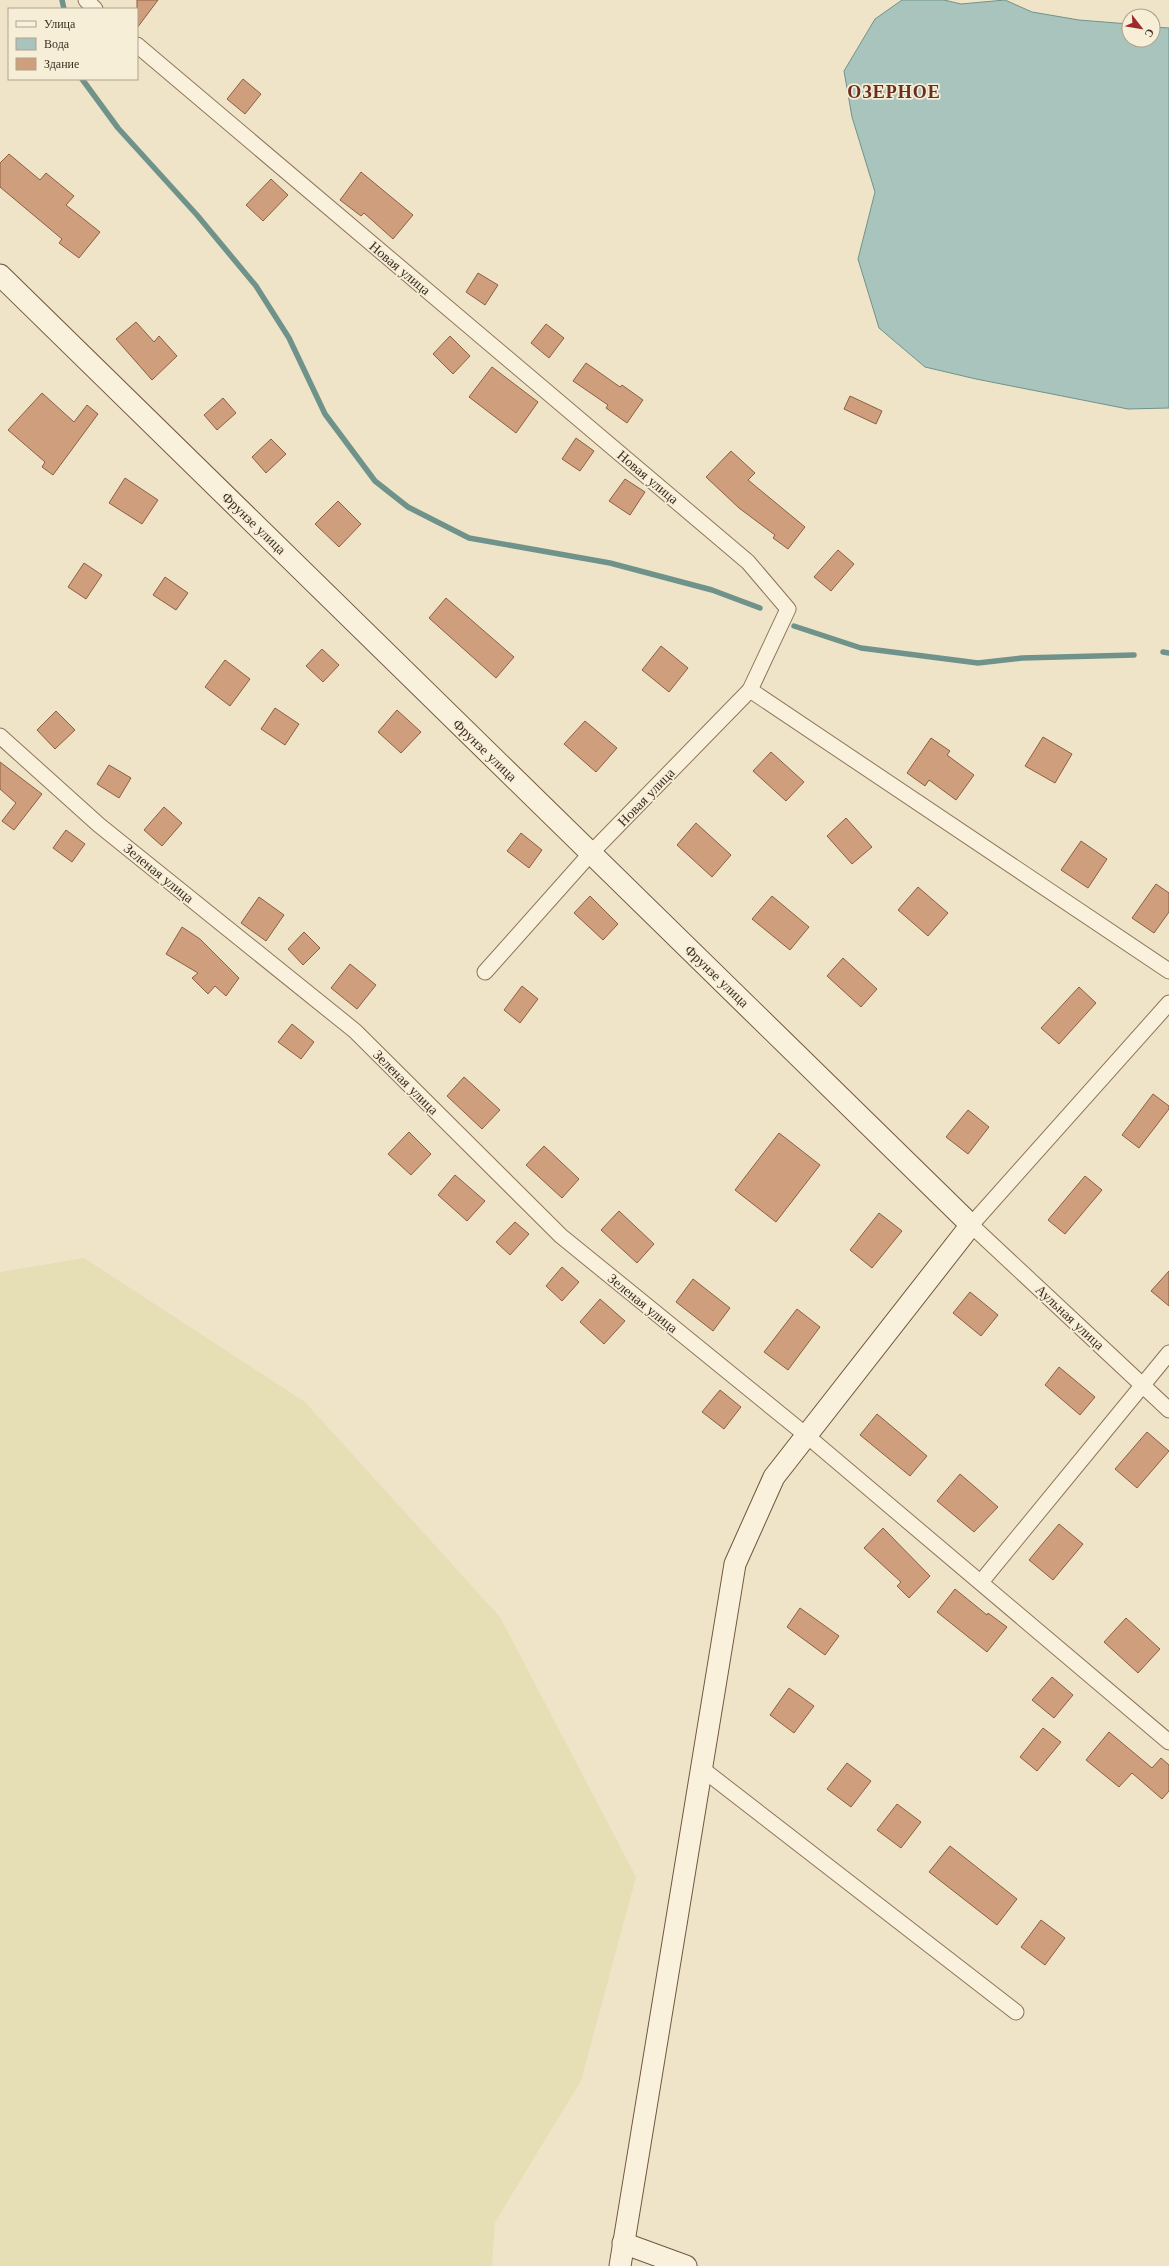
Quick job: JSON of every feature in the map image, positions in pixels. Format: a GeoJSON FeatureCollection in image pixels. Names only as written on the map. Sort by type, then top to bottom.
{"type":"FeatureCollection","features":[{"type":"Feature","properties":{"kind":"street"},"geometry":{"type":"LineString","coordinates":[[86,0],[94,8]]}},
{"type":"Feature","properties":{"kind":"street","name":"Новая улица"},"geometry":{"type":"LineString","coordinates":[[138,46],[748,562],[788,609],[750,690],[591,853],[485,972]]}},
{"type":"Feature","properties":{"kind":"street","name":"Фрунзе улица"},"geometry":{"type":"LineString","coordinates":[[0,274],[971,1224]]}},
{"type":"Feature","properties":{"kind":"street"},"geometry":{"type":"LineString","coordinates":[[750,690],[1169,971]]}},
{"type":"Feature","properties":{"kind":"street","name":"Зеленая улица"},"geometry":{"type":"LineString","coordinates":[[0,736],[99,824],[355,1031],[561,1236],[806,1435],[1169,1742]]}},
{"type":"Feature","properties":{"kind":"street"},"geometry":{"type":"LineString","coordinates":[[620,2266],[735,1564],[774,1477],[806,1435],[971,1224],[1169,1003]]}},
{"type":"Feature","properties":{"kind":"street","name":"Аульная улица"},"geometry":{"type":"LineString","coordinates":[[971,1224],[1169,1410]]}},
{"type":"Feature","properties":{"kind":"street"},"geometry":{"type":"LineString","coordinates":[[981,1582],[1169,1353]]}},
{"type":"Feature","properties":{"kind":"street"},"geometry":{"type":"LineString","coordinates":[[701,1768],[1016,2012]]}},
{"type":"Feature","properties":{"kind":"street"},"geometry":{"type":"LineString","coordinates":[[623,2243],[686,2266]]}},
{"type":"Feature","properties":{"kind":"shaded area"},"geometry":{"type":"Polygon","coordinates":[[[84,1258],[305,1402],[500,1617],[636,1877],[581,2081],[495,2222],[492,2266],[0,2266],[0,1272],[84,1258]]]}},
{"type":"Feature","properties":{"kind":"water"},"geometry":{"type":"Polygon","coordinates":[[[902,0],[944,0],[961,4],[1005,0],[1032,12],[1079,20],[1121,23],[1121,48],[1161,48],[1161,28],[1169,28],[1169,408],[1128,409],[976,379],[925,367],[879,328],[858,259],[875,192],[852,117],[844,71],[875,19],[902,0]]]}},
{"type":"Feature","properties":{"kind":"building"},"geometry":{"type":"Polygon","coordinates":[[[137,0],[158,0],[138,27],[137,0]]]}},
{"type":"Feature","properties":{"kind":"building"},"geometry":{"type":"Polygon","coordinates":[[[243,79],[261,94],[245,114],[227,99],[243,79]]]}},
{"type":"Feature","properties":{"kind":"building"},"geometry":{"type":"Polygon","coordinates":[[[9,154],[40,180],[46,173],[74,196],[66,205],[100,232],[79,258],[59,243],[62,239],[0,187],[0,163],[9,154]]]}},
{"type":"Feature","properties":{"kind":"building"},"geometry":{"type":"Polygon","coordinates":[[[361,172],[413,215],[393,239],[364,213],[361,216],[340,200],[361,172]]]}},
{"type":"Feature","properties":{"kind":"building"},"geometry":{"type":"Polygon","coordinates":[[[271,179],[288,195],[263,221],[246,205],[271,179]]]}},
{"type":"Feature","properties":{"kind":"building"},"geometry":{"type":"Polygon","coordinates":[[[478,273],[498,285],[485,305],[466,292],[478,273]]]}},
{"type":"Feature","properties":{"kind":"building"},"geometry":{"type":"Polygon","coordinates":[[[136,322],[154,342],[159,336],[177,356],[152,380],[116,339],[136,322]]]}},
{"type":"Feature","properties":{"kind":"building"},"geometry":{"type":"Polygon","coordinates":[[[546,324],[564,338],[549,358],[531,343],[546,324]]]}},
{"type":"Feature","properties":{"kind":"building"},"geometry":{"type":"Polygon","coordinates":[[[450,336],[470,356],[453,374],[433,354],[450,336]]]}},
{"type":"Feature","properties":{"kind":"building"},"geometry":{"type":"Polygon","coordinates":[[[586,363],[620,387],[622,385],[643,400],[627,423],[606,408],[608,405],[573,381],[586,363]]]}},
{"type":"Feature","properties":{"kind":"building"},"geometry":{"type":"Polygon","coordinates":[[[492,367],[538,402],[516,433],[469,397],[492,367]]]}},
{"type":"Feature","properties":{"kind":"building"},"geometry":{"type":"Polygon","coordinates":[[[42,393],[74,422],[87,405],[98,414],[53,475],[42,467],[45,462],[8,430],[42,393]]]}},
{"type":"Feature","properties":{"kind":"building"},"geometry":{"type":"Polygon","coordinates":[[[850,396],[882,411],[876,424],[844,409],[850,396]]]}},
{"type":"Feature","properties":{"kind":"building"},"geometry":{"type":"Polygon","coordinates":[[[223,398],[236,413],[217,430],[204,415],[223,398]]]}},
{"type":"Feature","properties":{"kind":"building"},"geometry":{"type":"Polygon","coordinates":[[[576,438],[594,451],[580,471],[562,459],[576,438]]]}},
{"type":"Feature","properties":{"kind":"building"},"geometry":{"type":"Polygon","coordinates":[[[271,439],[286,454],[266,473],[252,457],[271,439]]]}},
{"type":"Feature","properties":{"kind":"building"},"geometry":{"type":"Polygon","coordinates":[[[731,451],[755,473],[748,480],[805,527],[788,549],[773,538],[775,535],[739,508],[706,477],[731,451]]]}},
{"type":"Feature","properties":{"kind":"building"},"geometry":{"type":"Polygon","coordinates":[[[125,478],[158,500],[142,524],[109,503],[125,478]]]}},
{"type":"Feature","properties":{"kind":"building"},"geometry":{"type":"Polygon","coordinates":[[[625,479],[645,492],[630,515],[609,501],[625,479]]]}},
{"type":"Feature","properties":{"kind":"building"},"geometry":{"type":"Polygon","coordinates":[[[338,501],[361,524],[339,547],[315,524],[338,501]]]}},
{"type":"Feature","properties":{"kind":"building"},"geometry":{"type":"Polygon","coordinates":[[[838,550],[854,564],[831,591],[814,577],[838,550]]]}},
{"type":"Feature","properties":{"kind":"building"},"geometry":{"type":"Polygon","coordinates":[[[84,563],[102,575],[86,599],[68,587],[84,563]]]}},
{"type":"Feature","properties":{"kind":"building"},"geometry":{"type":"Polygon","coordinates":[[[165,577],[188,593],[176,610],[153,595],[165,577]]]}},
{"type":"Feature","properties":{"kind":"building"},"geometry":{"type":"Polygon","coordinates":[[[446,598],[514,657],[496,678],[429,618],[446,598]]]}},
{"type":"Feature","properties":{"kind":"building"},"geometry":{"type":"Polygon","coordinates":[[[661,646],[688,668],[669,692],[642,670],[661,646]]]}},
{"type":"Feature","properties":{"kind":"building"},"geometry":{"type":"Polygon","coordinates":[[[322,649],[339,665],[323,682],[306,666],[322,649]]]}},
{"type":"Feature","properties":{"kind":"building"},"geometry":{"type":"Polygon","coordinates":[[[225,660],[250,679],[230,706],[205,687],[225,660]]]}},
{"type":"Feature","properties":{"kind":"building"},"geometry":{"type":"Polygon","coordinates":[[[275,708],[299,724],[285,745],[261,729],[275,708]]]}},
{"type":"Feature","properties":{"kind":"building"},"geometry":{"type":"Polygon","coordinates":[[[397,710],[421,732],[401,753],[378,732],[397,710]]]}},
{"type":"Feature","properties":{"kind":"building"},"geometry":{"type":"Polygon","coordinates":[[[56,711],[75,730],[55,749],[37,730],[56,711]]]}},
{"type":"Feature","properties":{"kind":"building"},"geometry":{"type":"Polygon","coordinates":[[[585,721],[617,748],[596,772],[564,744],[585,721]]]}},
{"type":"Feature","properties":{"kind":"building"},"geometry":{"type":"Polygon","coordinates":[[[1043,737],[1072,754],[1055,783],[1025,766],[1043,737]]]}},
{"type":"Feature","properties":{"kind":"building"},"geometry":{"type":"Polygon","coordinates":[[[931,738],[950,751],[947,755],[974,775],[956,800],[929,780],[925,786],[907,773],[931,738]]]}},
{"type":"Feature","properties":{"kind":"building"},"geometry":{"type":"Polygon","coordinates":[[[771,752],[804,782],[786,801],[753,771],[771,752]]]}},
{"type":"Feature","properties":{"kind":"building"},"geometry":{"type":"Polygon","coordinates":[[[0,762],[42,794],[14,830],[2,821],[16,803],[0,789],[0,762]]]}},
{"type":"Feature","properties":{"kind":"building"},"geometry":{"type":"Polygon","coordinates":[[[109,765],[131,778],[119,798],[97,784],[109,765]]]}},
{"type":"Feature","properties":{"kind":"building"},"geometry":{"type":"Polygon","coordinates":[[[164,807],[182,823],[162,846],[144,830],[164,807]]]}},
{"type":"Feature","properties":{"kind":"building"},"geometry":{"type":"Polygon","coordinates":[[[846,818],[872,847],[852,864],[827,836],[846,818]]]}},
{"type":"Feature","properties":{"kind":"building"},"geometry":{"type":"Polygon","coordinates":[[[696,823],[731,855],[712,877],[677,845],[696,823]]]}},
{"type":"Feature","properties":{"kind":"building"},"geometry":{"type":"Polygon","coordinates":[[[66,830],[85,844],[72,862],[53,848],[66,830]]]}},
{"type":"Feature","properties":{"kind":"building"},"geometry":{"type":"Polygon","coordinates":[[[521,833],[542,850],[529,868],[507,851],[521,833]]]}},
{"type":"Feature","properties":{"kind":"building"},"geometry":{"type":"Polygon","coordinates":[[[1081,841],[1107,859],[1088,888],[1061,870],[1081,841]]]}},
{"type":"Feature","properties":{"kind":"building"},"geometry":{"type":"Polygon","coordinates":[[[1156,884],[1169,893],[1169,912],[1154,933],[1132,918],[1156,884]]]}},
{"type":"Feature","properties":{"kind":"building"},"geometry":{"type":"Polygon","coordinates":[[[918,887],[948,913],[928,936],[898,910],[918,887]]]}},
{"type":"Feature","properties":{"kind":"building"},"geometry":{"type":"Polygon","coordinates":[[[590,896],[618,924],[603,940],[574,913],[590,896]]]}},
{"type":"Feature","properties":{"kind":"building"},"geometry":{"type":"Polygon","coordinates":[[[772,896],[809,927],[790,950],[752,919],[772,896]]]}},
{"type":"Feature","properties":{"kind":"building"},"geometry":{"type":"Polygon","coordinates":[[[259,897],[284,915],[266,941],[241,923],[259,897]]]}},
{"type":"Feature","properties":{"kind":"building"},"geometry":{"type":"Polygon","coordinates":[[[182,927],[200,939],[239,978],[226,996],[215,986],[208,994],[192,978],[198,973],[166,954],[182,927]]]}},
{"type":"Feature","properties":{"kind":"building"},"geometry":{"type":"Polygon","coordinates":[[[304,932],[320,948],[303,965],[288,949],[304,932]]]}},
{"type":"Feature","properties":{"kind":"building"},"geometry":{"type":"Polygon","coordinates":[[[843,958],[877,989],[861,1007],[827,976],[843,958]]]}},
{"type":"Feature","properties":{"kind":"building"},"geometry":{"type":"Polygon","coordinates":[[[350,964],[376,985],[357,1009],[331,988],[350,964]]]}},
{"type":"Feature","properties":{"kind":"building"},"geometry":{"type":"Polygon","coordinates":[[[522,986],[538,999],[520,1023],[504,1010],[522,986]]]}},
{"type":"Feature","properties":{"kind":"building"},"geometry":{"type":"Polygon","coordinates":[[[1079,987],[1096,1003],[1059,1044],[1041,1028],[1079,987]]]}},
{"type":"Feature","properties":{"kind":"building"},"geometry":{"type":"Polygon","coordinates":[[[292,1024],[314,1042],[301,1059],[278,1042],[292,1024]]]}},
{"type":"Feature","properties":{"kind":"building"},"geometry":{"type":"Polygon","coordinates":[[[464,1077],[500,1110],[482,1129],[447,1096],[464,1077]]]}},
{"type":"Feature","properties":{"kind":"building"},"geometry":{"type":"Polygon","coordinates":[[[1153,1094],[1169,1106],[1169,1109],[1139,1148],[1122,1135],[1153,1094]]]}},
{"type":"Feature","properties":{"kind":"building"},"geometry":{"type":"Polygon","coordinates":[[[968,1110],[989,1127],[968,1154],[946,1137],[968,1110]]]}},
{"type":"Feature","properties":{"kind":"building"},"geometry":{"type":"Polygon","coordinates":[[[409,1132],[431,1154],[411,1175],[388,1154],[409,1132]]]}},
{"type":"Feature","properties":{"kind":"building"},"geometry":{"type":"Polygon","coordinates":[[[779,1133],[820,1165],[776,1222],[735,1190],[779,1133]]]}},
{"type":"Feature","properties":{"kind":"building"},"geometry":{"type":"Polygon","coordinates":[[[544,1146],[579,1179],[562,1198],[526,1165],[544,1146]]]}},
{"type":"Feature","properties":{"kind":"building"},"geometry":{"type":"Polygon","coordinates":[[[455,1175],[485,1201],[467,1221],[438,1195],[455,1175]]]}},
{"type":"Feature","properties":{"kind":"building"},"geometry":{"type":"Polygon","coordinates":[[[1085,1176],[1102,1190],[1065,1234],[1048,1220],[1085,1176]]]}},
{"type":"Feature","properties":{"kind":"building"},"geometry":{"type":"Polygon","coordinates":[[[619,1211],[654,1244],[637,1263],[601,1230],[619,1211]]]}},
{"type":"Feature","properties":{"kind":"building"},"geometry":{"type":"Polygon","coordinates":[[[879,1213],[902,1231],[872,1268],[850,1250],[879,1213]]]}},
{"type":"Feature","properties":{"kind":"building"},"geometry":{"type":"Polygon","coordinates":[[[515,1222],[529,1234],[510,1255],[496,1242],[515,1222]]]}},
{"type":"Feature","properties":{"kind":"building"},"geometry":{"type":"Polygon","coordinates":[[[562,1267],[579,1282],[562,1301],[546,1286],[562,1267]]]}},
{"type":"Feature","properties":{"kind":"building"},"geometry":{"type":"Polygon","coordinates":[[[1169,1271],[1169,1306],[1151,1291],[1169,1271]]]}},
{"type":"Feature","properties":{"kind":"building"},"geometry":{"type":"Polygon","coordinates":[[[693,1279],[730,1308],[713,1331],[676,1302],[693,1279]]]}},
{"type":"Feature","properties":{"kind":"building"},"geometry":{"type":"Polygon","coordinates":[[[970,1292],[998,1315],[981,1336],[953,1313],[970,1292]]]}},
{"type":"Feature","properties":{"kind":"building"},"geometry":{"type":"Polygon","coordinates":[[[600,1299],[625,1321],[604,1344],[580,1322],[600,1299]]]}},
{"type":"Feature","properties":{"kind":"building"},"geometry":{"type":"Polygon","coordinates":[[[797,1309],[820,1327],[788,1370],[764,1352],[797,1309]]]}},
{"type":"Feature","properties":{"kind":"building"},"geometry":{"type":"Polygon","coordinates":[[[1059,1367],[1095,1397],[1080,1415],[1045,1385],[1059,1367]]]}},
{"type":"Feature","properties":{"kind":"building"},"geometry":{"type":"Polygon","coordinates":[[[720,1390],[741,1407],[724,1429],[702,1412],[720,1390]]]}},
{"type":"Feature","properties":{"kind":"building"},"geometry":{"type":"Polygon","coordinates":[[[877,1414],[927,1456],[910,1476],[860,1435],[877,1414]]]}},
{"type":"Feature","properties":{"kind":"building"},"geometry":{"type":"Polygon","coordinates":[[[1147,1432],[1169,1451],[1137,1488],[1115,1469],[1147,1432]]]}},
{"type":"Feature","properties":{"kind":"building"},"geometry":{"type":"Polygon","coordinates":[[[960,1474],[998,1507],[974,1532],[937,1501],[960,1474]]]}},
{"type":"Feature","properties":{"kind":"building"},"geometry":{"type":"Polygon","coordinates":[[[1059,1524],[1083,1544],[1053,1580],[1029,1560],[1059,1524]]]}},
{"type":"Feature","properties":{"kind":"building"},"geometry":{"type":"Polygon","coordinates":[[[883,1528],[930,1576],[909,1598],[897,1586],[901,1582],[864,1548],[883,1528]]]}},
{"type":"Feature","properties":{"kind":"building"},"geometry":{"type":"Polygon","coordinates":[[[955,1589],[987,1615],[988,1613],[1007,1627],[987,1652],[937,1612],[955,1589]]]}},
{"type":"Feature","properties":{"kind":"building"},"geometry":{"type":"Polygon","coordinates":[[[800,1608],[839,1636],[825,1655],[787,1627],[800,1608]]]}},
{"type":"Feature","properties":{"kind":"building"},"geometry":{"type":"Polygon","coordinates":[[[1126,1618],[1160,1649],[1138,1673],[1104,1642],[1126,1618]]]}},
{"type":"Feature","properties":{"kind":"building"},"geometry":{"type":"Polygon","coordinates":[[[1052,1677],[1073,1695],[1054,1718],[1032,1700],[1052,1677]]]}},
{"type":"Feature","properties":{"kind":"building"},"geometry":{"type":"Polygon","coordinates":[[[789,1688],[814,1706],[794,1733],[770,1715],[789,1688]]]}},
{"type":"Feature","properties":{"kind":"building"},"geometry":{"type":"Polygon","coordinates":[[[1043,1728],[1061,1742],[1037,1771],[1020,1757],[1043,1728]]]}},
{"type":"Feature","properties":{"kind":"building"},"geometry":{"type":"Polygon","coordinates":[[[1109,1732],[1152,1768],[1161,1758],[1169,1765],[1169,1791],[1162,1799],[1132,1773],[1119,1787],[1086,1760],[1109,1732]]]}},
{"type":"Feature","properties":{"kind":"building"},"geometry":{"type":"Polygon","coordinates":[[[847,1763],[871,1781],[851,1807],[827,1789],[847,1763]]]}},
{"type":"Feature","properties":{"kind":"building"},"geometry":{"type":"Polygon","coordinates":[[[897,1804],[921,1822],[901,1848],[877,1830],[897,1804]]]}},
{"type":"Feature","properties":{"kind":"building"},"geometry":{"type":"Polygon","coordinates":[[[950,1846],[1017,1899],[997,1925],[929,1872],[950,1846]]]}},
{"type":"Feature","properties":{"kind":"building"},"geometry":{"type":"Polygon","coordinates":[[[1041,1920],[1065,1938],[1045,1965],[1021,1947],[1041,1920]]]}},
{"type":"Feature","properties":{"kind":"waterway"},"geometry":{"type":"LineString","coordinates":[[62,0],[64,8]]}},
{"type":"Feature","properties":{"kind":"waterway"},"geometry":{"type":"LineString","coordinates":[[83,80],[118,128],[197,215],[256,286],[289,338],[325,414],[375,481],[408,507],[469,538],[610,563],[712,590],[760,608]]}},
{"type":"Feature","properties":{"kind":"waterway"},"geometry":{"type":"LineString","coordinates":[[794,626],[861,648],[978,663],[1022,658],[1134,655]]}},
{"type":"Feature","properties":{"kind":"waterway"},"geometry":{"type":"LineString","coordinates":[[1163,652],[1169,653]]}},
{"type":"Feature","properties":{"kind":"district","name":"ОЗЕРНОЕ"},"geometry":{"type":"Point","coordinates":[894,92]}}]}
